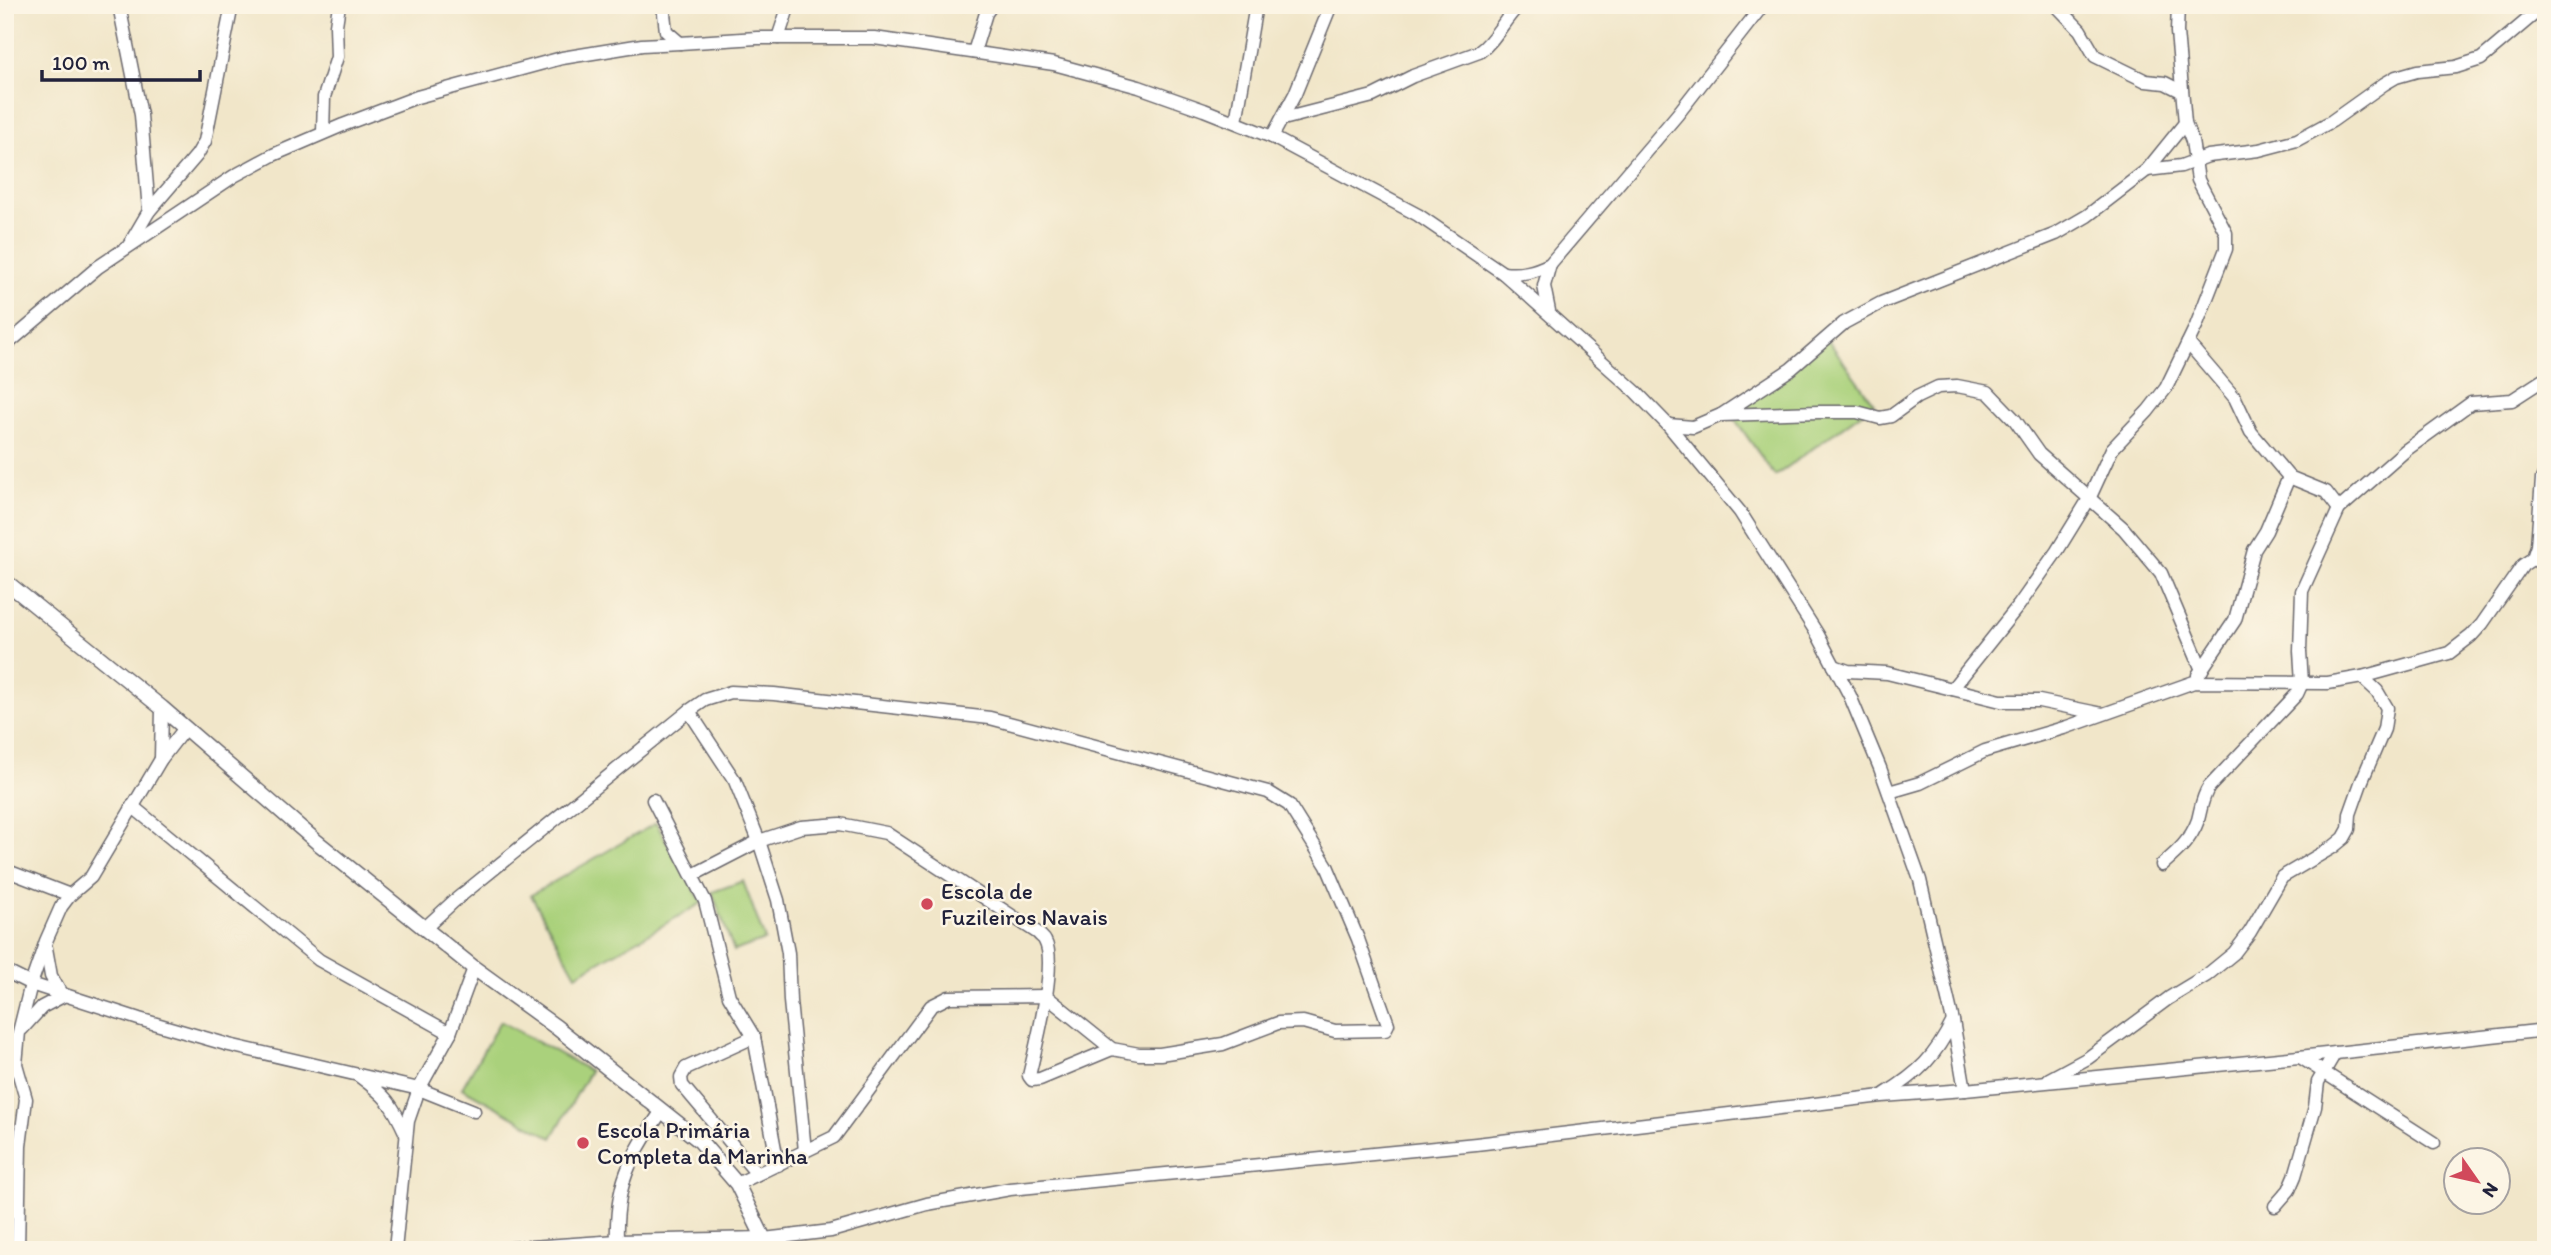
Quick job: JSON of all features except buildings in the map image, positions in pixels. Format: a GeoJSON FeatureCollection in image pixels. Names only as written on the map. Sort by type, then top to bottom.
{"type":"FeatureCollection","features":[{"type":"Feature","properties":{"kind":"street"},"geometry":{"type":"LineString","coordinates":[[119,5],[141,115],[149,211]]}},
{"type":"Feature","properties":{"kind":"street"},"geometry":{"type":"LineString","coordinates":[[130,244],[149,211],[197,155],[205,141],[232,5]]}},
{"type":"Feature","properties":{"kind":"street"},"geometry":{"type":"LineString","coordinates":[[323,133],[324,97],[337,57],[336,25],[339,5]]}},
{"type":"Feature","properties":{"kind":"street"},"geometry":{"type":"LineString","coordinates":[[663,5],[664,23],[671,37],[680,43]]}},
{"type":"Feature","properties":{"kind":"street"},"geometry":{"type":"LineString","coordinates":[[778,38],[789,5]]}},
{"type":"Feature","properties":{"kind":"street"},"geometry":{"type":"LineString","coordinates":[[974,52],[986,13],[992,5]]}},
{"type":"Feature","properties":{"kind":"street"},"geometry":{"type":"LineString","coordinates":[[1236,122],[1256,5]]}},
{"type":"Feature","properties":{"kind":"street"},"geometry":{"type":"LineString","coordinates":[[1272,137],[1283,119],[1331,5]]}},
{"type":"Feature","properties":{"kind":"street"},"geometry":{"type":"LineString","coordinates":[[1283,119],[1373,96],[1413,76],[1479,52],[1486,48],[1507,16],[1519,5]]}},
{"type":"Feature","properties":{"kind":"street"},"geometry":{"type":"LineString","coordinates":[[1549,312],[1544,286],[1550,264],[1677,115],[1763,5]]}},
{"type":"Feature","properties":{"kind":"street"},"geometry":{"type":"LineString","coordinates":[[2056,5],[2080,30],[2095,56],[2146,81],[2165,83],[2181,91]]}},
{"type":"Feature","properties":{"kind":"street"},"geometry":{"type":"LineString","coordinates":[[1952,689],[2019,606],[2057,551],[2088,499],[2112,449],[2166,388],[2188,343],[2226,250],[2226,233],[2198,180],[2196,160],[2185,123],[2177,32],[2178,5]]}},
{"type":"Feature","properties":{"kind":"street"},"geometry":{"type":"LineString","coordinates":[[2147,170],[2181,166],[2208,156],[2259,150],[2297,140],[2332,121],[2396,77],[2417,71],[2456,67],[2481,59],[2545,5]]}},
{"type":"Feature","properties":{"kind":"street"},"geometry":{"type":"LineString","coordinates":[[642,45],[653,37],[664,23]]}},
{"type":"Feature","properties":{"kind":"street"},"geometry":{"type":"LineString","coordinates":[[5,346],[98,267],[130,244],[234,176],[323,133],[417,97],[522,67],[642,45],[778,38],[874,38],[1066,67],[1139,87],[1236,122],[1272,137],[1419,215],[1503,273],[1549,312],[1668,425],[1740,512],[1818,635],[1850,696],[1889,792],[1920,880],[1953,1021],[1965,1090]]}},
{"type":"Feature","properties":{"kind":"street"},"geometry":{"type":"LineString","coordinates":[[1668,425],[1693,427],[1721,415],[1791,369],[1844,323],[1881,303],[1931,281],[2056,234],[2116,196],[2147,170],[2185,123]]}},
{"type":"Feature","properties":{"kind":"street"},"geometry":{"type":"LineString","coordinates":[[1503,273],[1519,275],[1550,264]]}},
{"type":"Feature","properties":{"kind":"street"},"geometry":{"type":"LineString","coordinates":[[2188,343],[2235,398],[2251,432],[2289,477],[2326,492],[2339,509]]}},
{"type":"Feature","properties":{"kind":"street"},"geometry":{"type":"LineString","coordinates":[[2162,865],[2183,847],[2194,830],[2209,787],[2286,707],[2302,683],[2302,591],[2339,509],[2406,450],[2471,402],[2512,400],[2546,377]]}},
{"type":"Feature","properties":{"kind":"street"},"geometry":{"type":"LineString","coordinates":[[1721,415],[1857,412],[1880,418],[1891,416],[1917,397],[1938,387],[1957,386],[1988,392],[2015,421],[2039,454],[2123,528],[2161,573],[2202,670]]}},
{"type":"Feature","properties":{"kind":"street"},"geometry":{"type":"LineString","coordinates":[[1690,452],[1692,437],[1701,424]]}},
{"type":"Feature","properties":{"kind":"street"},"geometry":{"type":"LineString","coordinates":[[2533,558],[2537,546],[2542,480],[2546,470]]}},
{"type":"Feature","properties":{"kind":"street"},"geometry":{"type":"LineString","coordinates":[[2193,682],[2235,620],[2254,550],[2266,531],[2289,477]]}},
{"type":"Feature","properties":{"kind":"street"},"geometry":{"type":"LineString","coordinates":[[1889,792],[1920,783],[1985,751],[2193,682],[2328,683],[2362,677],[2404,663],[2449,653],[2482,624],[2523,565],[2546,550]]}},
{"type":"Feature","properties":{"kind":"street"},"geometry":{"type":"LineString","coordinates":[[2533,558],[2546,567]]}},
{"type":"Feature","properties":{"kind":"street"},"geometry":{"type":"LineString","coordinates":[[5,581],[162,708],[317,842],[474,968],[556,1027],[700,1141],[737,1184],[764,1238]]}},
{"type":"Feature","properties":{"kind":"street"},"geometry":{"type":"LineString","coordinates":[[1835,667],[1848,671],[1887,673],[2001,701],[2039,701],[2102,714]]}},
{"type":"Feature","properties":{"kind":"street"},"geometry":{"type":"LineString","coordinates":[[2043,1082],[2088,1058],[2169,998],[2216,968],[2234,953],[2250,932],[2281,877],[2344,838],[2349,829],[2350,814],[2361,783],[2384,729],[2387,708],[2377,691],[2362,677]]}},
{"type":"Feature","properties":{"kind":"street"},"geometry":{"type":"LineString","coordinates":[[425,928],[453,902],[705,700],[731,692],[774,694],[990,719],[1268,792],[1289,805],[1332,878],[1358,939],[1388,1024],[1385,1030],[1335,1031],[1303,1021],[1278,1023],[1223,1044],[1160,1054],[1139,1054],[1112,1049],[1046,996],[961,996],[939,1001],[931,1006],[834,1137],[737,1184]]}},
{"type":"Feature","properties":{"kind":"street"},"geometry":{"type":"LineString","coordinates":[[161,759],[162,708]]}},
{"type":"Feature","properties":{"kind":"street"},"geometry":{"type":"LineString","coordinates":[[689,711],[735,781],[759,841],[778,900],[788,953],[789,1001],[805,1151]]}},
{"type":"Feature","properties":{"kind":"street"},"geometry":{"type":"LineString","coordinates":[[18,1250],[20,1146],[26,1099],[16,1064],[19,1032],[31,984],[55,917],[70,895],[91,877],[161,759],[185,728]]}},
{"type":"Feature","properties":{"kind":"street"},"geometry":{"type":"LineString","coordinates":[[653,800],[705,901],[729,996],[754,1037],[778,1165]]}},
{"type":"Feature","properties":{"kind":"street"},"geometry":{"type":"LineString","coordinates":[[132,806],[328,967],[450,1033]]}},
{"type":"Feature","properties":{"kind":"street"},"geometry":{"type":"LineString","coordinates":[[693,875],[759,841],[801,827],[840,824],[886,834],[1038,933],[1045,941],[1048,953],[1046,996],[1029,1076],[1032,1080],[1112,1049]]}},
{"type":"Feature","properties":{"kind":"street"},"geometry":{"type":"LineString","coordinates":[[5,870],[70,895]]}},
{"type":"Feature","properties":{"kind":"street"},"geometry":{"type":"LineString","coordinates":[[46,941],[47,963],[51,976],[63,995]]}},
{"type":"Feature","properties":{"kind":"street"},"geometry":{"type":"LineString","coordinates":[[395,1250],[408,1121],[419,1089],[450,1033],[474,968]]}},
{"type":"Feature","properties":{"kind":"street"},"geometry":{"type":"LineString","coordinates":[[5,971],[31,984],[139,1019],[229,1045],[419,1089],[474,1111]]}},
{"type":"Feature","properties":{"kind":"street"},"geometry":{"type":"LineString","coordinates":[[19,1032],[42,1007],[63,995]]}},
{"type":"Feature","properties":{"kind":"street"},"geometry":{"type":"LineString","coordinates":[[1882,1096],[1907,1080],[1940,1048],[1953,1021]]}},
{"type":"Feature","properties":{"kind":"street"},"geometry":{"type":"LineString","coordinates":[[502,1250],[764,1238],[831,1231],[927,1204],[1010,1189],[1476,1144],[1882,1096],[2299,1057],[2546,1030]]}},
{"type":"Feature","properties":{"kind":"street"},"geometry":{"type":"LineString","coordinates":[[754,1037],[686,1068],[681,1077],[682,1085],[757,1174]]}},
{"type":"Feature","properties":{"kind":"street"},"geometry":{"type":"LineString","coordinates":[[2275,1206],[2289,1190],[2295,1176],[2315,1107],[2318,1082],[2335,1053]]}},
{"type":"Feature","properties":{"kind":"street"},"geometry":{"type":"LineString","coordinates":[[2299,1057],[2434,1143]]}},
{"type":"Feature","properties":{"kind":"street"},"geometry":{"type":"LineString","coordinates":[[355,1073],[382,1092],[391,1102],[406,1134]]}},
{"type":"Feature","properties":{"kind":"street"},"geometry":{"type":"LineString","coordinates":[[5,1074],[19,1075]]}},
{"type":"Feature","properties":{"kind":"street"},"geometry":{"type":"LineString","coordinates":[[620,1244],[618,1214],[626,1170],[661,1112]]}},
{"type":"Feature","properties":{"kind":"green space"},"geometry":{"type":"Polygon","coordinates":[[[1828,340],[1874,404],[1775,476],[1729,411],[1828,340]]]}},
{"type":"Feature","properties":{"kind":"green space"},"geometry":{"type":"Polygon","coordinates":[[[656,823],[702,903],[576,975],[531,895],[656,823]]]}},
{"type":"Feature","properties":{"kind":"green space"},"geometry":{"type":"Polygon","coordinates":[[[743,881],[765,940],[734,951],[712,892],[743,881]]]}},
{"type":"Feature","properties":{"kind":"green space"},"geometry":{"type":"Polygon","coordinates":[[[500,1021],[590,1071],[552,1138],[462,1088],[500,1021]]]}},
{"type":"Feature","properties":{"kind":"place","name":"Escola de Fuzileiros Navais"},"geometry":{"type":"Point","coordinates":[927,904]}},
{"type":"Feature","properties":{"kind":"place","name":"Escola Primária Completa da Marinha"},"geometry":{"type":"Point","coordinates":[583,1143]}}]}
